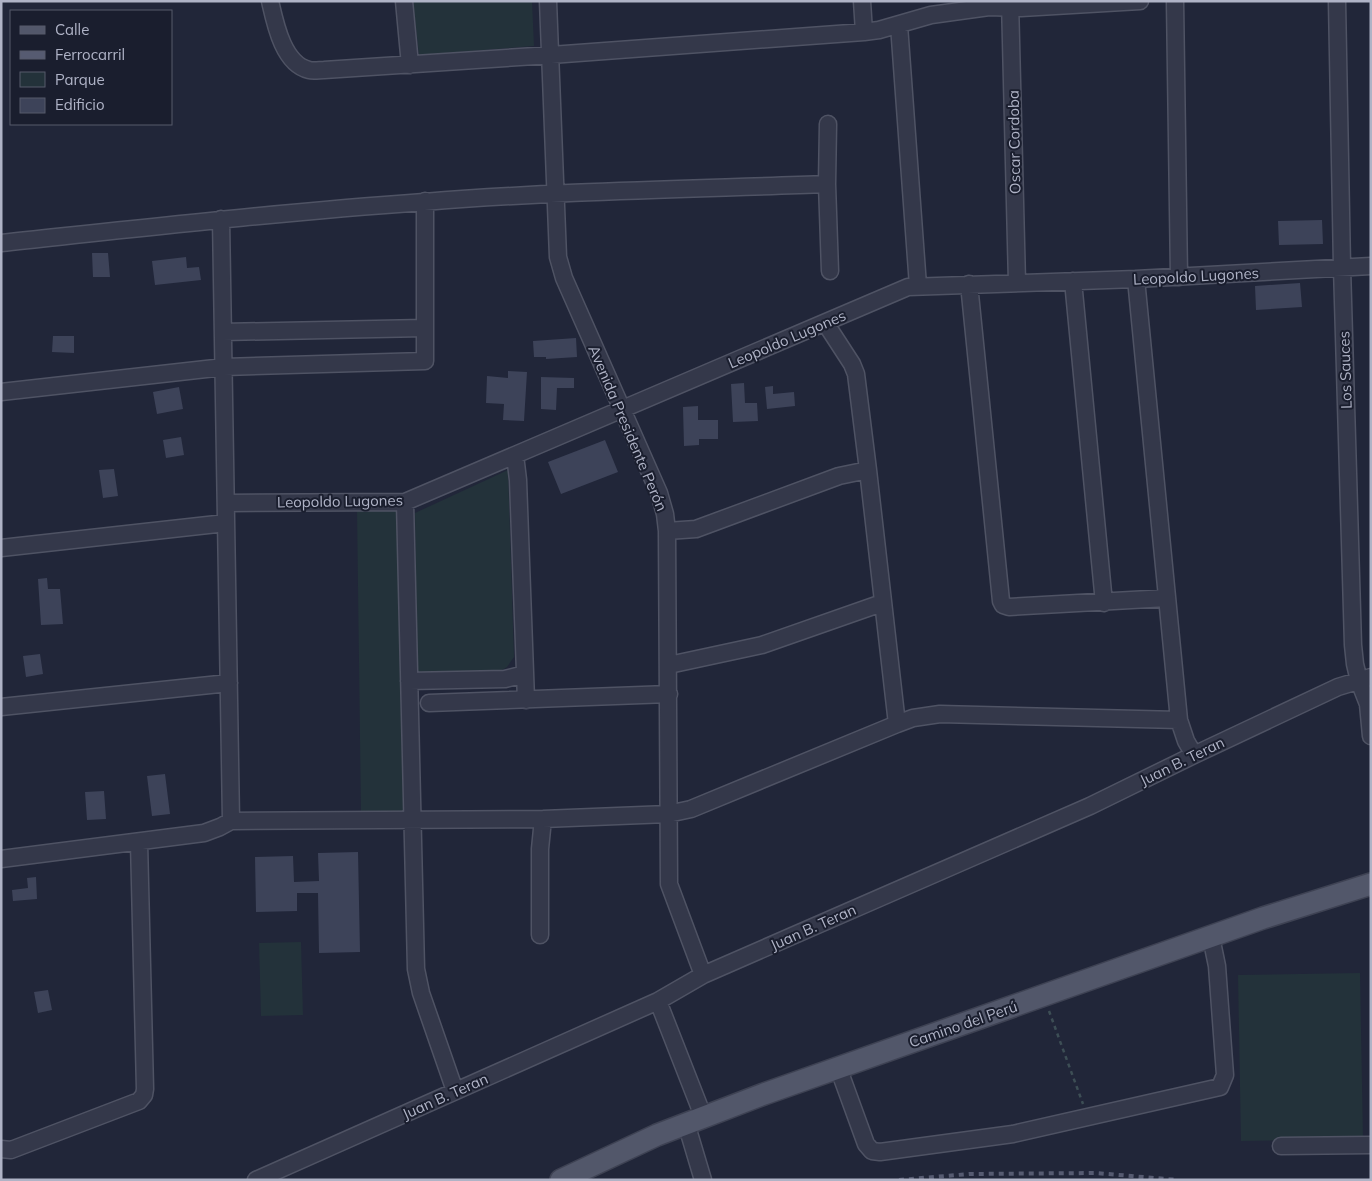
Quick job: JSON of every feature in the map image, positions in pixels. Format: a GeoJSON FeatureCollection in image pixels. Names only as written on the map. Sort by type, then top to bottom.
{"type":"FeatureCollection","features":[{"type":"Feature","properties":{"kind":"main road","name":"Camino del Perú"},"geometry":{"type":"LineString","coordinates":[[561,1180],[656,1135],[838,1067],[1211,937],[1371,884]]}},
{"type":"Feature","properties":{"kind":"street"},"geometry":{"type":"LineString","coordinates":[[270,1],[278,33],[290,57],[297,64],[308,70],[410,65],[864,32],[879,30],[931,15],[1010,4],[1140,1]]}},
{"type":"Feature","properties":{"kind":"street"},"geometry":{"type":"LineString","coordinates":[[404,1],[410,65]]}},
{"type":"Feature","properties":{"kind":"street","name":"Avenida Presidente Perón"},"geometry":{"type":"LineString","coordinates":[[548,1],[552,55],[558,257],[564,278],[658,493],[665,514],[667,531],[669,665],[669,884],[703,975]]}},
{"type":"Feature","properties":{"kind":"street"},"geometry":{"type":"LineString","coordinates":[[862,1],[864,32]]}},
{"type":"Feature","properties":{"kind":"street"},"geometry":{"type":"LineString","coordinates":[[1175,1],[1179,277]]}},
{"type":"Feature","properties":{"kind":"street","name":"Los Sauces"},"geometry":{"type":"LineString","coordinates":[[1337,1],[1342,267],[1353,645],[1355,664],[1365,679],[1371,736]]}},
{"type":"Feature","properties":{"kind":"street","name":"Oscar Cordoba"},"geometry":{"type":"LineString","coordinates":[[1010,4],[1017,283]]}},
{"type":"Feature","properties":{"kind":"street"},"geometry":{"type":"LineString","coordinates":[[899,24],[918,286]]}},
{"type":"Feature","properties":{"kind":"street"},"geometry":{"type":"LineString","coordinates":[[828,124],[827,184],[830,271]]}},
{"type":"Feature","properties":{"kind":"street"},"geometry":{"type":"LineString","coordinates":[[1,243],[221,220],[425,202],[556,194],[827,184]]}},
{"type":"Feature","properties":{"kind":"street"},"geometry":{"type":"LineString","coordinates":[[1,392],[224,367],[424,361],[425,202]]}},
{"type":"Feature","properties":{"kind":"street"},"geometry":{"type":"LineString","coordinates":[[221,220],[231,820]]}},
{"type":"Feature","properties":{"kind":"street","name":"Leopoldo Lugones"},"geometry":{"type":"LineString","coordinates":[[226,503],[405,502],[621,409],[826,324],[898,290],[918,286],[1136,279],[1371,266]]}},
{"type":"Feature","properties":{"kind":"street"},"geometry":{"type":"LineString","coordinates":[[1136,279],[1179,720],[1186,741],[1194,755]]}},
{"type":"Feature","properties":{"kind":"street"},"geometry":{"type":"LineString","coordinates":[[1073,281],[1104,603]]}},
{"type":"Feature","properties":{"kind":"street"},"geometry":{"type":"LineString","coordinates":[[970,284],[1003,605],[1009,607],[1104,603],[1167,598]]}},
{"type":"Feature","properties":{"kind":"street"},"geometry":{"type":"LineString","coordinates":[[826,324],[852,364],[856,374],[897,724]]}},
{"type":"Feature","properties":{"kind":"street"},"geometry":{"type":"LineString","coordinates":[[223,332],[424,328]]}},
{"type":"Feature","properties":{"kind":"street"},"geometry":{"type":"LineString","coordinates":[[515,455],[518,480],[526,700]]}},
{"type":"Feature","properties":{"kind":"street"},"geometry":{"type":"LineString","coordinates":[[667,531],[696,529],[840,476],[868,470]]}},
{"type":"Feature","properties":{"kind":"street"},"geometry":{"type":"LineString","coordinates":[[405,502],[416,969],[422,993],[455,1091]]}},
{"type":"Feature","properties":{"kind":"street"},"geometry":{"type":"LineString","coordinates":[[1,548],[226,523]]}},
{"type":"Feature","properties":{"kind":"street"},"geometry":{"type":"LineString","coordinates":[[669,665],[762,645],[882,602]]}},
{"type":"Feature","properties":{"kind":"street"},"geometry":{"type":"LineString","coordinates":[[409,681],[505,679],[525,674]]}},
{"type":"Feature","properties":{"kind":"street","name":"Juan B. Teran"},"geometry":{"type":"LineString","coordinates":[[256,1180],[658,1001],[703,975],[1090,806],[1338,687],[1365,679]]}},
{"type":"Feature","properties":{"kind":"street"},"geometry":{"type":"LineString","coordinates":[[1,708],[229,683]]}},
{"type":"Feature","properties":{"kind":"street"},"geometry":{"type":"LineString","coordinates":[[429,703],[669,694]]}},
{"type":"Feature","properties":{"kind":"street"},"geometry":{"type":"LineString","coordinates":[[1,859],[204,833],[220,827],[231,820],[543,819],[668,814],[691,809],[913,718],[954,713],[1179,720]]}},
{"type":"Feature","properties":{"kind":"street"},"geometry":{"type":"LineString","coordinates":[[540,935],[540,849],[543,819]]}},
{"type":"Feature","properties":{"kind":"street"},"geometry":{"type":"LineString","coordinates":[[1,1149],[11,1150],[139,1101],[144,1095],[139,842]]}},
{"type":"Feature","properties":{"kind":"street"},"geometry":{"type":"LineString","coordinates":[[838,1067],[866,1144],[872,1151],[880,1152],[1013,1134],[1220,1086],[1225,1075],[1217,966],[1211,937]]}},
{"type":"Feature","properties":{"kind":"street"},"geometry":{"type":"LineString","coordinates":[[658,1001],[695,1120],[703,1180]]}},
{"type":"Feature","properties":{"kind":"street"},"geometry":{"type":"LineString","coordinates":[[1281,1146],[1371,1145]]}},
{"type":"Feature","properties":{"kind":"path"},"geometry":{"type":"LineString","coordinates":[[1043,996],[1088,1117]]}},
{"type":"Feature","properties":{"kind":"green space"},"geometry":{"type":"Polygon","coordinates":[[[413,1],[532,1],[534,46],[419,55],[413,1]]]}},
{"type":"Feature","properties":{"kind":"green space"},"geometry":{"type":"Polygon","coordinates":[[[508,470],[514,657],[507,667],[499,672],[417,674],[415,513],[508,470]]]}},
{"type":"Feature","properties":{"kind":"green space"},"geometry":{"type":"Polygon","coordinates":[[[357,510],[398,510],[404,812],[361,814],[357,510]]]}},
{"type":"Feature","properties":{"kind":"green space"},"geometry":{"type":"Polygon","coordinates":[[[301,942],[303,1015],[261,1016],[259,943],[301,942]]]}},
{"type":"Feature","properties":{"kind":"green space"},"geometry":{"type":"Polygon","coordinates":[[[1360,973],[1363,1139],[1241,1141],[1238,975],[1360,973]]]}},
{"type":"Feature","properties":{"kind":"building"},"geometry":{"type":"Polygon","coordinates":[[[1322,220],[1323,244],[1279,245],[1278,221],[1322,220]]]}},
{"type":"Feature","properties":{"kind":"building"},"geometry":{"type":"Polygon","coordinates":[[[92,253],[108,253],[110,277],[93,277],[92,253]]]}},
{"type":"Feature","properties":{"kind":"building"},"geometry":{"type":"Polygon","coordinates":[[[186,257],[187,268],[199,267],[201,280],[155,285],[152,261],[186,257]]]}},
{"type":"Feature","properties":{"kind":"building"},"geometry":{"type":"Polygon","coordinates":[[[1300,283],[1302,307],[1256,310],[1255,286],[1300,283]]]}},
{"type":"Feature","properties":{"kind":"building"},"geometry":{"type":"Polygon","coordinates":[[[53,336],[74,336],[74,353],[52,352],[53,336]]]}},
{"type":"Feature","properties":{"kind":"building"},"geometry":{"type":"Polygon","coordinates":[[[576,338],[577,357],[546,359],[546,357],[534,357],[533,341],[576,338]]]}},
{"type":"Feature","properties":{"kind":"building"},"geometry":{"type":"Polygon","coordinates":[[[508,371],[527,372],[524,421],[503,420],[504,404],[486,403],[487,376],[508,378],[508,371]]]}},
{"type":"Feature","properties":{"kind":"building"},"geometry":{"type":"Polygon","coordinates":[[[541,377],[574,378],[574,388],[557,388],[556,410],[541,409],[541,377]]]}},
{"type":"Feature","properties":{"kind":"building"},"geometry":{"type":"Polygon","coordinates":[[[744,383],[745,403],[757,403],[758,421],[733,422],[731,384],[744,383]]]}},
{"type":"Feature","properties":{"kind":"building"},"geometry":{"type":"Polygon","coordinates":[[[773,386],[773,394],[794,392],[795,406],[767,409],[765,387],[773,386]]]}},
{"type":"Feature","properties":{"kind":"building"},"geometry":{"type":"Polygon","coordinates":[[[179,387],[183,409],[157,414],[153,392],[179,387]]]}},
{"type":"Feature","properties":{"kind":"building"},"geometry":{"type":"Polygon","coordinates":[[[698,406],[698,420],[718,420],[718,439],[699,439],[699,445],[684,446],[683,407],[698,406]]]}},
{"type":"Feature","properties":{"kind":"building"},"geometry":{"type":"Polygon","coordinates":[[[181,437],[184,455],[166,458],[163,440],[181,437]]]}},
{"type":"Feature","properties":{"kind":"building"},"geometry":{"type":"Polygon","coordinates":[[[605,440],[618,472],[561,494],[548,462],[605,440]]]}},
{"type":"Feature","properties":{"kind":"building"},"geometry":{"type":"Polygon","coordinates":[[[114,469],[118,496],[103,498],[99,470],[114,469]]]}},
{"type":"Feature","properties":{"kind":"building"},"geometry":{"type":"Polygon","coordinates":[[[47,578],[48,589],[60,589],[63,624],[41,625],[38,579],[47,578]]]}},
{"type":"Feature","properties":{"kind":"building"},"geometry":{"type":"Polygon","coordinates":[[[40,654],[43,674],[26,677],[23,656],[40,654]]]}},
{"type":"Feature","properties":{"kind":"building"},"geometry":{"type":"Polygon","coordinates":[[[165,774],[170,814],[152,816],[147,776],[165,774]]]}},
{"type":"Feature","properties":{"kind":"building"},"geometry":{"type":"Polygon","coordinates":[[[104,791],[106,819],[87,820],[85,792],[104,791]]]}},
{"type":"Feature","properties":{"kind":"building"},"geometry":{"type":"Polygon","coordinates":[[[358,852],[360,952],[319,953],[318,893],[297,893],[297,911],[256,912],[255,857],[293,856],[294,882],[319,881],[318,853],[358,852]]]}},
{"type":"Feature","properties":{"kind":"building"},"geometry":{"type":"Polygon","coordinates":[[[36,877],[37,899],[13,901],[12,890],[28,888],[27,878],[36,877]]]}},
{"type":"Feature","properties":{"kind":"building"},"geometry":{"type":"Polygon","coordinates":[[[48,990],[52,1010],[38,1013],[34,992],[48,990]]]}},
{"type":"Feature","properties":{"kind":"railway"},"geometry":{"type":"LineString","coordinates":[[899,1180],[969,1174],[1096,1173],[1178,1180]]}}]}
